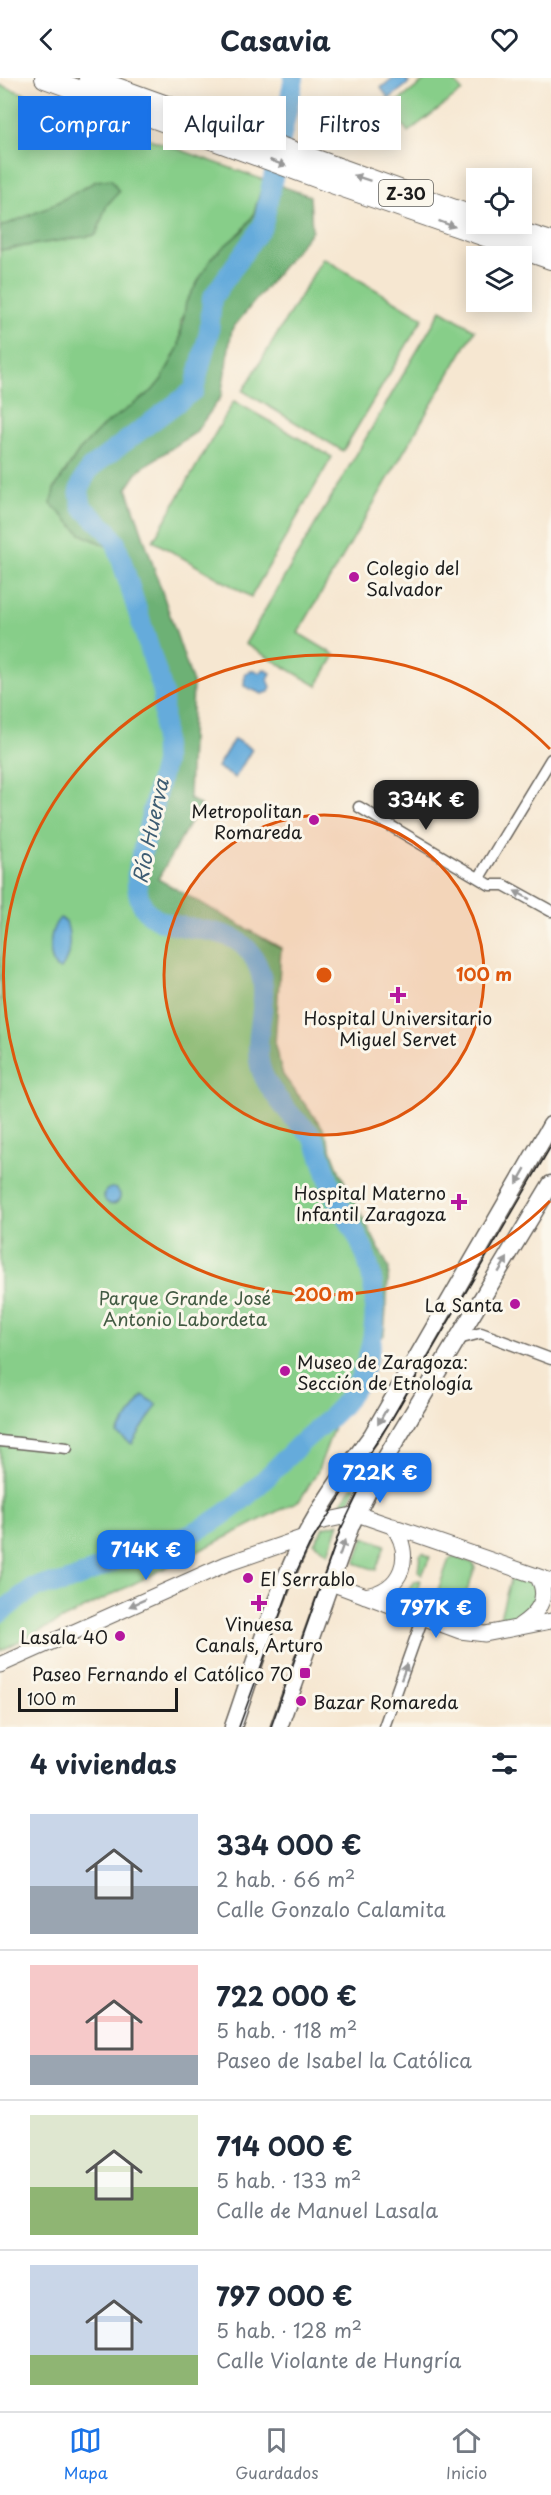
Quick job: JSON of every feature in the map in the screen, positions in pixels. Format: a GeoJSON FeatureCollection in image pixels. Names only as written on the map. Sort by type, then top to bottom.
{"type":"FeatureCollection","features":[{"type":"Feature","properties":{"kind":"highway","name":"Z-30"},"geometry":{"type":"LineString","coordinates":[[45,78],[112,94],[551,259]]}},
{"type":"Feature","properties":{"kind":"highway","name":"Z-30"},"geometry":{"type":"LineString","coordinates":[[89,78],[112,94]]}},
{"type":"Feature","properties":{"kind":"highway","name":"Z-30"},"geometry":{"type":"LineString","coordinates":[[334,176],[466,215]]}},
{"type":"Feature","properties":{"kind":"highway"},"geometry":{"type":"LineString","coordinates":[[525,234],[551,242]]}},
{"type":"Feature","properties":{"kind":"main road"},"geometry":{"type":"LineString","coordinates":[[232,1727],[289,1570],[304,1538],[344,1473],[372,1435],[551,1125]]}},
{"type":"Feature","properties":{"kind":"main road"},"geometry":{"type":"LineString","coordinates":[[279,1727],[348,1531],[382,1464],[551,1184]]}},
{"type":"Feature","properties":{"kind":"main road"},"geometry":{"type":"LineString","coordinates":[[314,1523],[357,1514],[544,1579],[541,1606],[533,1617],[519,1628]]}},
{"type":"Feature","properties":{"kind":"main road"},"geometry":{"type":"LineString","coordinates":[[365,1596],[386,1590],[401,1571],[404,1551],[393,1526]]}},
{"type":"Feature","properties":{"kind":"main road"},"geometry":{"type":"LineString","coordinates":[[0,1665],[226,1564],[304,1538]]}},
{"type":"Feature","properties":{"kind":"main road"},"geometry":{"type":"LineString","coordinates":[[331,1583],[460,1631],[477,1634],[551,1621]]}},
{"type":"Feature","properties":{"kind":"street"},"geometry":{"type":"LineString","coordinates":[[479,878],[551,759]]}},
{"type":"Feature","properties":{"kind":"street"},"geometry":{"type":"LineString","coordinates":[[359,807],[490,885],[504,885],[551,911]]}},
{"type":"Feature","properties":{"kind":"street"},"geometry":{"type":"LineString","coordinates":[[476,1309],[481,1333]]}},
{"type":"Feature","properties":{"kind":"street"},"geometry":{"type":"LineString","coordinates":[[455,1341],[481,1333],[551,1359]]}},
{"type":"Feature","properties":{"kind":"street"},"geometry":{"type":"LineString","coordinates":[[0,1441],[68,1448]]}},
{"type":"Feature","properties":{"kind":"street"},"geometry":{"type":"LineString","coordinates":[[384,1727],[423,1617]]}},
{"type":"Feature","properties":{"kind":"green space"},"geometry":{"type":"Polygon","coordinates":[[[428,78],[452,78],[462,91],[408,132],[401,123],[401,99],[428,78]]]}},
{"type":"Feature","properties":{"kind":"green space","name":"Parque Grande José Antonio Labordeta"},"geometry":{"type":"Polygon","coordinates":[[[0,85],[31,96],[18,96],[18,150],[151,150],[151,139],[163,144],[163,150],[181,150],[264,180],[253,216],[242,231],[212,257],[181,321],[179,346],[162,379],[152,391],[103,426],[79,451],[54,489],[81,534],[109,547],[136,626],[153,667],[165,730],[164,763],[137,873],[159,921],[215,931],[246,945],[260,966],[265,1000],[258,1045],[292,1117],[312,1136],[332,1190],[368,1260],[372,1299],[370,1350],[363,1376],[342,1405],[317,1473],[300,1500],[0,1651],[0,85]]]}},
{"type":"Feature","properties":{"kind":"green space"},"geometry":{"type":"Polygon","coordinates":[[[111,179],[119,192],[107,205],[96,235],[0,250],[0,227],[47,208],[96,181],[111,179]]]}},
{"type":"Feature","properties":{"kind":"green space"},"geometry":{"type":"Polygon","coordinates":[[[264,180],[310,196],[312,231],[232,329],[221,397],[195,433],[140,469],[127,488],[193,683],[189,798],[200,805],[158,879],[281,948],[275,1046],[283,1075],[323,1128],[340,1173],[389,1268],[384,1335],[370,1350],[374,1293],[367,1259],[332,1190],[315,1141],[278,1099],[263,1074],[260,1042],[263,993],[256,962],[246,946],[232,938],[154,917],[144,907],[138,893],[137,873],[164,763],[165,730],[153,667],[136,626],[109,547],[81,534],[51,504],[54,489],[79,451],[103,426],[152,391],[162,379],[179,346],[186,302],[212,257],[242,231],[253,216],[264,180]]]}},
{"type":"Feature","properties":{"kind":"green space"},"geometry":{"type":"Polygon","coordinates":[[[323,258],[423,318],[343,451],[243,391],[323,258]]]}},
{"type":"Feature","properties":{"kind":"green space"},"geometry":{"type":"Polygon","coordinates":[[[441,310],[475,330],[298,633],[335,655],[317,686],[245,644],[441,310]]]}},
{"type":"Feature","properties":{"kind":"green space"},"geometry":{"type":"Polygon","coordinates":[[[234,401],[332,457],[251,597],[153,541],[234,401]]]}},
{"type":"Feature","properties":{"kind":"green space"},"geometry":{"type":"Polygon","coordinates":[[[353,1486],[356,1487],[345,1511],[334,1513],[353,1486]]]}},
{"type":"Feature","properties":{"kind":"green space"},"geometry":{"type":"Polygon","coordinates":[[[339,1523],[329,1553],[314,1543],[324,1527],[339,1523]]]}},
{"type":"Feature","properties":{"kind":"green space"},"geometry":{"type":"Polygon","coordinates":[[[364,1537],[385,1545],[376,1570],[355,1563],[364,1537]]]}},
{"type":"Feature","properties":{"kind":"green space"},"geometry":{"type":"Polygon","coordinates":[[[423,1553],[430,1557],[422,1575],[418,1572],[420,1555],[423,1553]]]}},
{"type":"Feature","properties":{"kind":"green space"},"geometry":{"type":"Polygon","coordinates":[[[455,1557],[473,1563],[475,1568],[457,1620],[454,1621],[432,1614],[431,1610],[449,1559],[455,1557]]]}},
{"type":"Feature","properties":{"kind":"green space"},"geometry":{"type":"Polygon","coordinates":[[[511,1577],[536,1585],[539,1591],[524,1619],[498,1624],[511,1577]]]}},
{"type":"Feature","properties":{"kind":"green space"},"geometry":{"type":"Polygon","coordinates":[[[420,1580],[414,1601],[407,1599],[406,1594],[415,1581],[420,1580]]]}},
{"type":"Feature","properties":{"kind":"water"},"geometry":{"type":"Polygon","coordinates":[[[393,78],[405,78],[409,83],[393,96],[387,96],[381,88],[393,78]]]}},
{"type":"Feature","properties":{"kind":"water"},"geometry":{"type":"Polygon","coordinates":[[[264,669],[271,673],[268,680],[271,687],[269,692],[262,694],[244,686],[245,673],[254,670],[260,673],[264,669]]]}},
{"type":"Feature","properties":{"kind":"water"},"geometry":{"type":"Polygon","coordinates":[[[234,739],[252,749],[235,778],[217,767],[234,739]]]}},
{"type":"Feature","properties":{"kind":"water"},"geometry":{"type":"Polygon","coordinates":[[[60,918],[66,921],[69,933],[67,958],[61,969],[56,968],[53,963],[50,949],[53,929],[60,918]]]}},
{"type":"Feature","properties":{"kind":"water"},"geometry":{"type":"Polygon","coordinates":[[[112,1188],[120,1196],[112,1204],[104,1196],[112,1188]]]}},
{"type":"Feature","properties":{"kind":"water"},"geometry":{"type":"Polygon","coordinates":[[[143,1395],[157,1405],[132,1444],[117,1434],[143,1395]]]}},
{"type":"Feature","properties":{"kind":"waterway","name":"Río Huerva"},"geometry":{"type":"LineString","coordinates":[[0,1613],[34,1588],[58,1584],[82,1576],[136,1552],[185,1536],[219,1518],[247,1496],[343,1404],[362,1373],[372,1337],[374,1299],[368,1263],[362,1246],[335,1196],[312,1136],[274,1094],[265,1079],[260,1064],[258,1049],[263,986],[260,971],[252,955],[238,941],[221,934],[163,922],[149,913],[139,898],[137,873],[164,763],[163,692],[116,543],[108,531],[82,507],[79,491],[90,468],[194,390],[209,332],[212,298],[263,225],[294,78]]}},
{"type":"Feature","properties":{"kind":"tram line"},"geometry":{"type":"LineString","coordinates":[[239,1727],[292,1581],[309,1545],[393,1417],[551,1146]]}},
{"type":"Feature","properties":{"kind":"tram line"},"geometry":{"type":"LineString","coordinates":[[271,1727],[340,1531],[371,1467]]}},
{"type":"Feature","properties":{"kind":"place","name":"Colegio del Salvador"},"geometry":{"type":"Point","coordinates":[354,577]}},
{"type":"Feature","properties":{"kind":"place","name":"Metropolitan Romareda"},"geometry":{"type":"Point","coordinates":[314,820]}},
{"type":"Feature","properties":{"kind":"place","name":"Hospital Universitario Miguel Servet"},"geometry":{"type":"Point","coordinates":[398,995]}},
{"type":"Feature","properties":{"kind":"place","name":"Hospital Materno Infantil Zaragoza"},"geometry":{"type":"Point","coordinates":[459,1202]}},
{"type":"Feature","properties":{"kind":"place","name":"La Santa"},"geometry":{"type":"Point","coordinates":[515,1304]}},
{"type":"Feature","properties":{"kind":"place","name":"Museo de Zaragoza: Sección de Etnología"},"geometry":{"type":"Point","coordinates":[285,1371]}},
{"type":"Feature","properties":{"kind":"place","name":"El Serrablo"},"geometry":{"type":"Point","coordinates":[248,1578]}},
{"type":"Feature","properties":{"kind":"place","name":"Vinuesa Canals, Arturo"},"geometry":{"type":"Point","coordinates":[259,1603]}},
{"type":"Feature","properties":{"kind":"place","name":"Lasala 40"},"geometry":{"type":"Point","coordinates":[120,1636]}},
{"type":"Feature","properties":{"kind":"place","name":"Paseo Fernando el Católico 70"},"geometry":{"type":"Point","coordinates":[305,1673]}},
{"type":"Feature","properties":{"kind":"place","name":"Bazar Romareda"},"geometry":{"type":"Point","coordinates":[301,1701]}}]}
